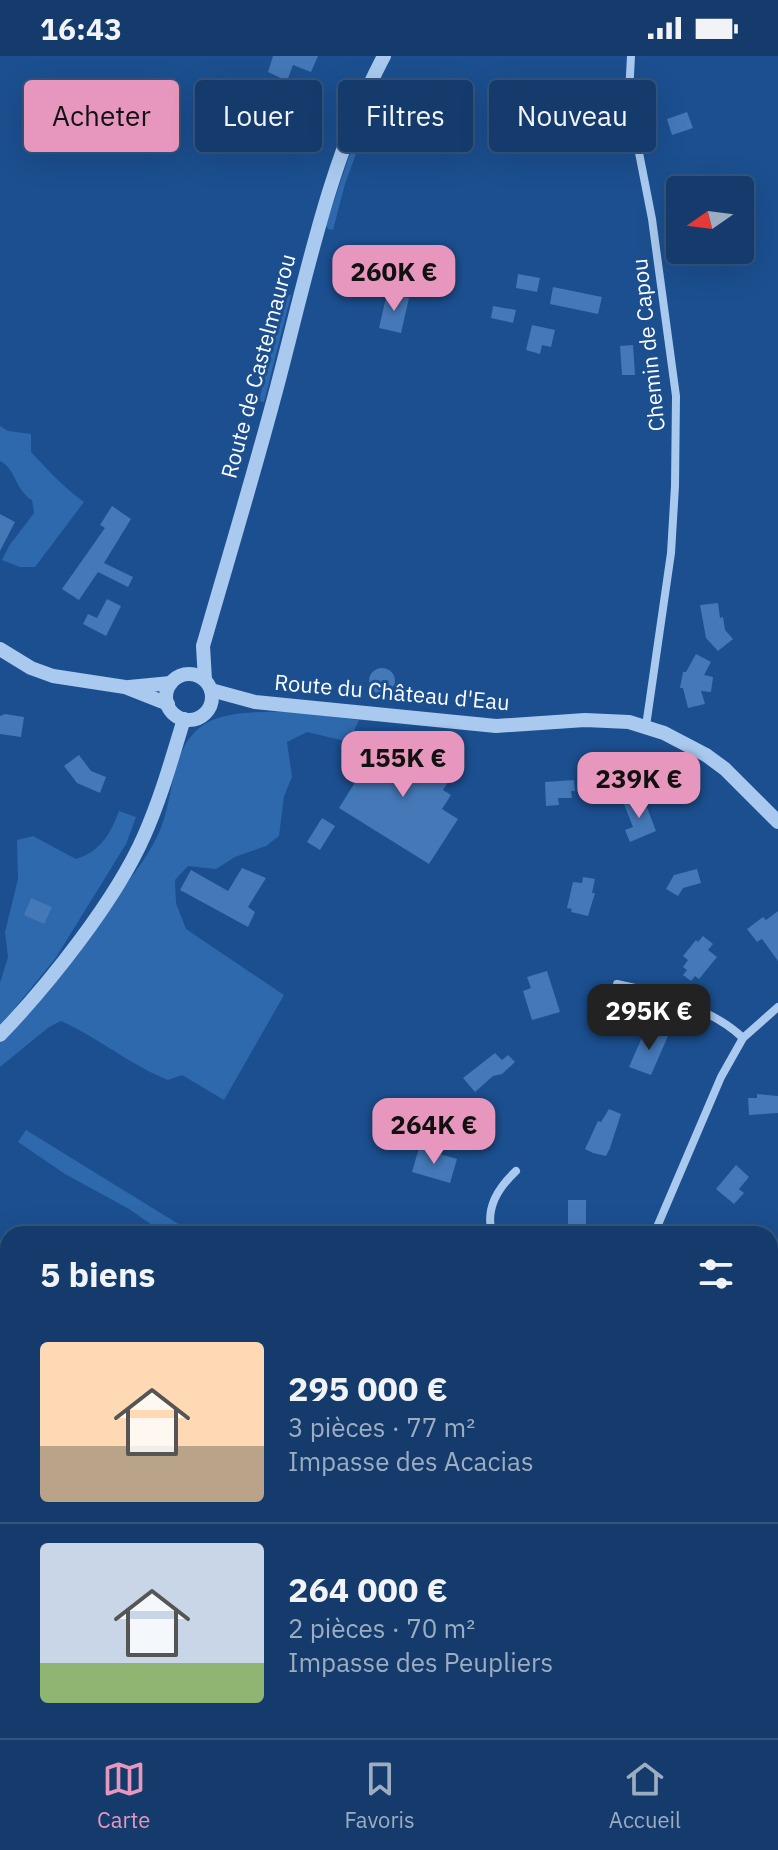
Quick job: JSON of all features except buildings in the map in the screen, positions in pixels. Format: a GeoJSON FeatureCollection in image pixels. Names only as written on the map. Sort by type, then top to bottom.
{"type":"FeatureCollection","features":[{"type":"Feature","properties":{"kind":"street","name":"Route de Castelmaurou"},"geometry":{"type":"LineString","coordinates":[[177,679],[203,646],[261,446],[324,207],[358,110],[384,56]]}},
{"type":"Feature","properties":{"kind":"street","name":"Chemin de Capou"},"geometry":{"type":"LineString","coordinates":[[631,56],[629,94],[632,117],[652,219],[676,396],[671,553],[646,726]]}},
{"type":"Feature","properties":{"kind":"street","name":"Route de Castelmaurou"},"geometry":{"type":"LineString","coordinates":[[203,646],[208,685]]}},
{"type":"Feature","properties":{"kind":"street"},"geometry":{"type":"LineString","coordinates":[[0,649],[31,668],[53,676],[125,687],[168,704],[177,716],[184,719],[202,716],[208,709],[208,685],[195,675],[125,687]]}},
{"type":"Feature","properties":{"kind":"street"},"geometry":{"type":"LineString","coordinates":[[168,704],[167,693],[177,679]]}},
{"type":"Feature","properties":{"kind":"street","name":"Route du Château d'Eau"},"geometry":{"type":"LineString","coordinates":[[208,685],[255,702]]}},
{"type":"Feature","properties":{"kind":"street","name":"Route du Château d'Eau"},"geometry":{"type":"LineString","coordinates":[[208,709],[255,702],[496,726],[585,720],[629,722],[646,726],[706,755],[778,822]]}},
{"type":"Feature","properties":{"kind":"street"},"geometry":{"type":"LineString","coordinates":[[0,1035],[52,975],[123,876],[156,807],[184,719]]}},
{"type":"Feature","properties":{"kind":"street","name":"Route du Château d'Eau"},"geometry":{"type":"LineString","coordinates":[[745,789],[778,832]]}},
{"type":"Feature","properties":{"kind":"street"},"geometry":{"type":"LineString","coordinates":[[617,984],[649,990],[728,1024],[743,1038]]}},
{"type":"Feature","properties":{"kind":"street"},"geometry":{"type":"LineString","coordinates":[[657,1226],[721,1077],[743,1038],[778,1007]]}},
{"type":"Feature","properties":{"kind":"street"},"geometry":{"type":"LineString","coordinates":[[492,1226],[492,1204],[499,1187],[516,1171]]}},
{"type":"Feature","properties":{"kind":"shaded area"},"geometry":{"type":"Polygon","coordinates":[[[351,152],[357,152],[333,230],[326,225],[351,152]]]}},
{"type":"Feature","properties":{"kind":"shaded area"},"geometry":{"type":"Polygon","coordinates":[[[285,295],[291,295],[264,402],[259,401],[285,295]]]}},
{"type":"Feature","properties":{"kind":"shaded area"},"geometry":{"type":"Polygon","coordinates":[[[0,426],[8,431],[31,434],[31,452],[84,502],[35,567],[20,567],[2,560],[34,513],[32,500],[0,461],[0,426]]]}},
{"type":"Feature","properties":{"kind":"shaded area"},"geometry":{"type":"Polygon","coordinates":[[[288,711],[359,720],[349,742],[307,732],[287,742],[292,777],[284,796],[279,836],[266,846],[235,857],[216,869],[188,866],[175,880],[176,903],[186,929],[284,995],[224,1100],[182,1075],[168,1080],[154,1074],[61,1021],[49,1027],[0,1067],[0,1043],[88,939],[154,844],[163,822],[177,764],[189,739],[199,728],[219,718],[242,713],[288,711]]]}},
{"type":"Feature","properties":{"kind":"shaded area"},"geometry":{"type":"Polygon","coordinates":[[[119,811],[136,817],[126,844],[55,959],[0,1026],[0,983],[8,957],[5,932],[18,879],[17,840],[33,836],[76,859],[92,852],[104,841],[119,811]]]}},
{"type":"Feature","properties":{"kind":"shaded area"},"geometry":{"type":"Polygon","coordinates":[[[26,1130],[182,1226],[153,1226],[65,1174],[18,1142],[26,1130]]]}}]}
